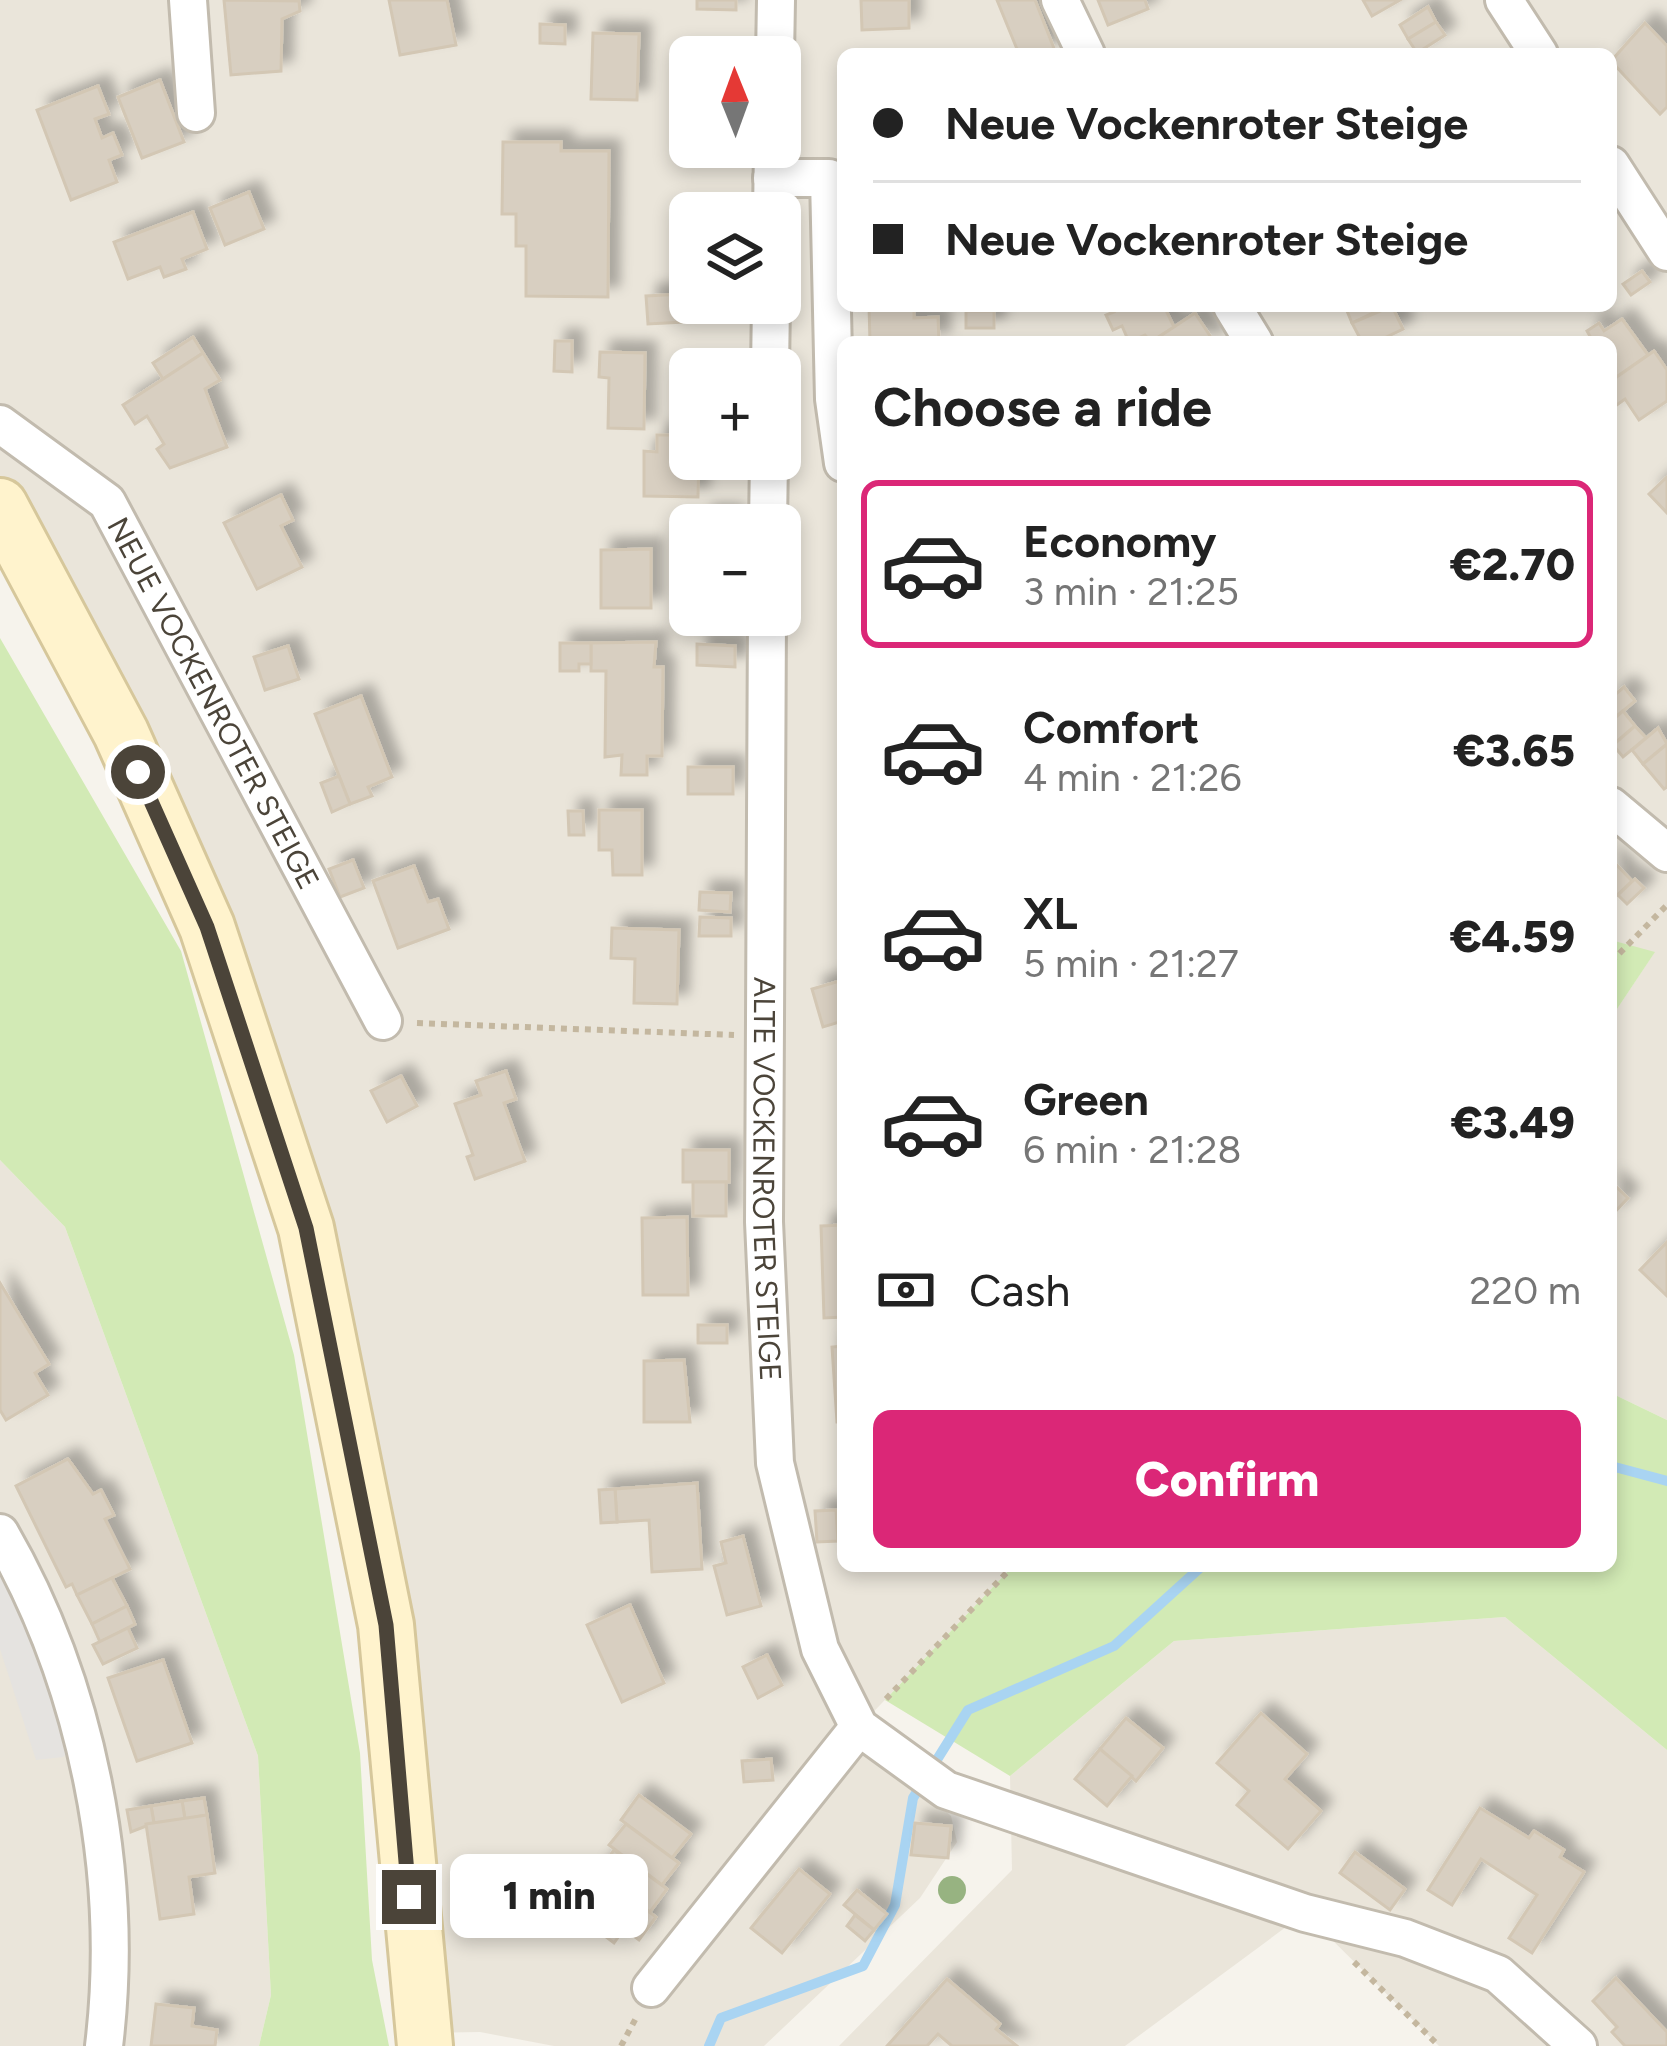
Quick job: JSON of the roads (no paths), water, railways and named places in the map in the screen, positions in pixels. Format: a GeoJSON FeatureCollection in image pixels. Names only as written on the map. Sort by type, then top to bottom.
{"type":"FeatureCollection","features":[{"type":"Feature","properties":{"kind":"main road"},"geometry":{"type":"LineString","coordinates":[[0,506],[121,733],[207,927],[306,1228],[386,1625],[425,2046]]}},
{"type":"Feature","properties":{"kind":"street"},"geometry":{"type":"LineString","coordinates":[[188,0],[196,113]]}},
{"type":"Feature","properties":{"kind":"street"},"geometry":{"type":"LineString","coordinates":[[775,36],[776,0]]}},
{"type":"Feature","properties":{"kind":"street"},"geometry":{"type":"LineString","coordinates":[[1060,0],[1083,48]]}},
{"type":"Feature","properties":{"kind":"street"},"geometry":{"type":"LineString","coordinates":[[1504,0],[1535,48]]}},
{"type":"Feature","properties":{"kind":"street"},"geometry":{"type":"LineString","coordinates":[[1617,174],[1667,252]]}},
{"type":"Feature","properties":{"kind":"street"},"geometry":{"type":"LineString","coordinates":[[772,179],[830,178],[837,420]]}},
{"type":"Feature","properties":{"kind":"street","name":"NEUE VOCKENROTER STEIGE"},"geometry":{"type":"LineString","coordinates":[[0,424],[107,502],[383,1022]]}},
{"type":"Feature","properties":{"kind":"street","name":"ALTE VOCKENROTER STEIGE"},"geometry":{"type":"LineString","coordinates":[[767,636],[764,1222],[775,1463],[820,1649],[859,1727],[946,1790],[1305,1913],[1405,1938],[1498,1974],[1578,2046]]}},
{"type":"Feature","properties":{"kind":"street"},"geometry":{"type":"LineString","coordinates":[[1617,811],[1667,854]]}},
{"type":"Feature","properties":{"kind":"street"},"geometry":{"type":"LineString","coordinates":[[0,1533],[28,1581],[82,1734],[109,1888],[104,2046]]}},
{"type":"Feature","properties":{"kind":"street"},"geometry":{"type":"LineString","coordinates":[[651,1988],[859,1727]]}},
{"type":"Feature","properties":{"kind":"waterway"},"geometry":{"type":"LineString","coordinates":[[1617,1468],[1667,1481]]}},
{"type":"Feature","properties":{"kind":"waterway"},"geometry":{"type":"LineString","coordinates":[[709,2046],[721,2018],[863,1966],[895,1905],[913,1798],[968,1710],[1114,1646],[1195,1572]]}}]}
